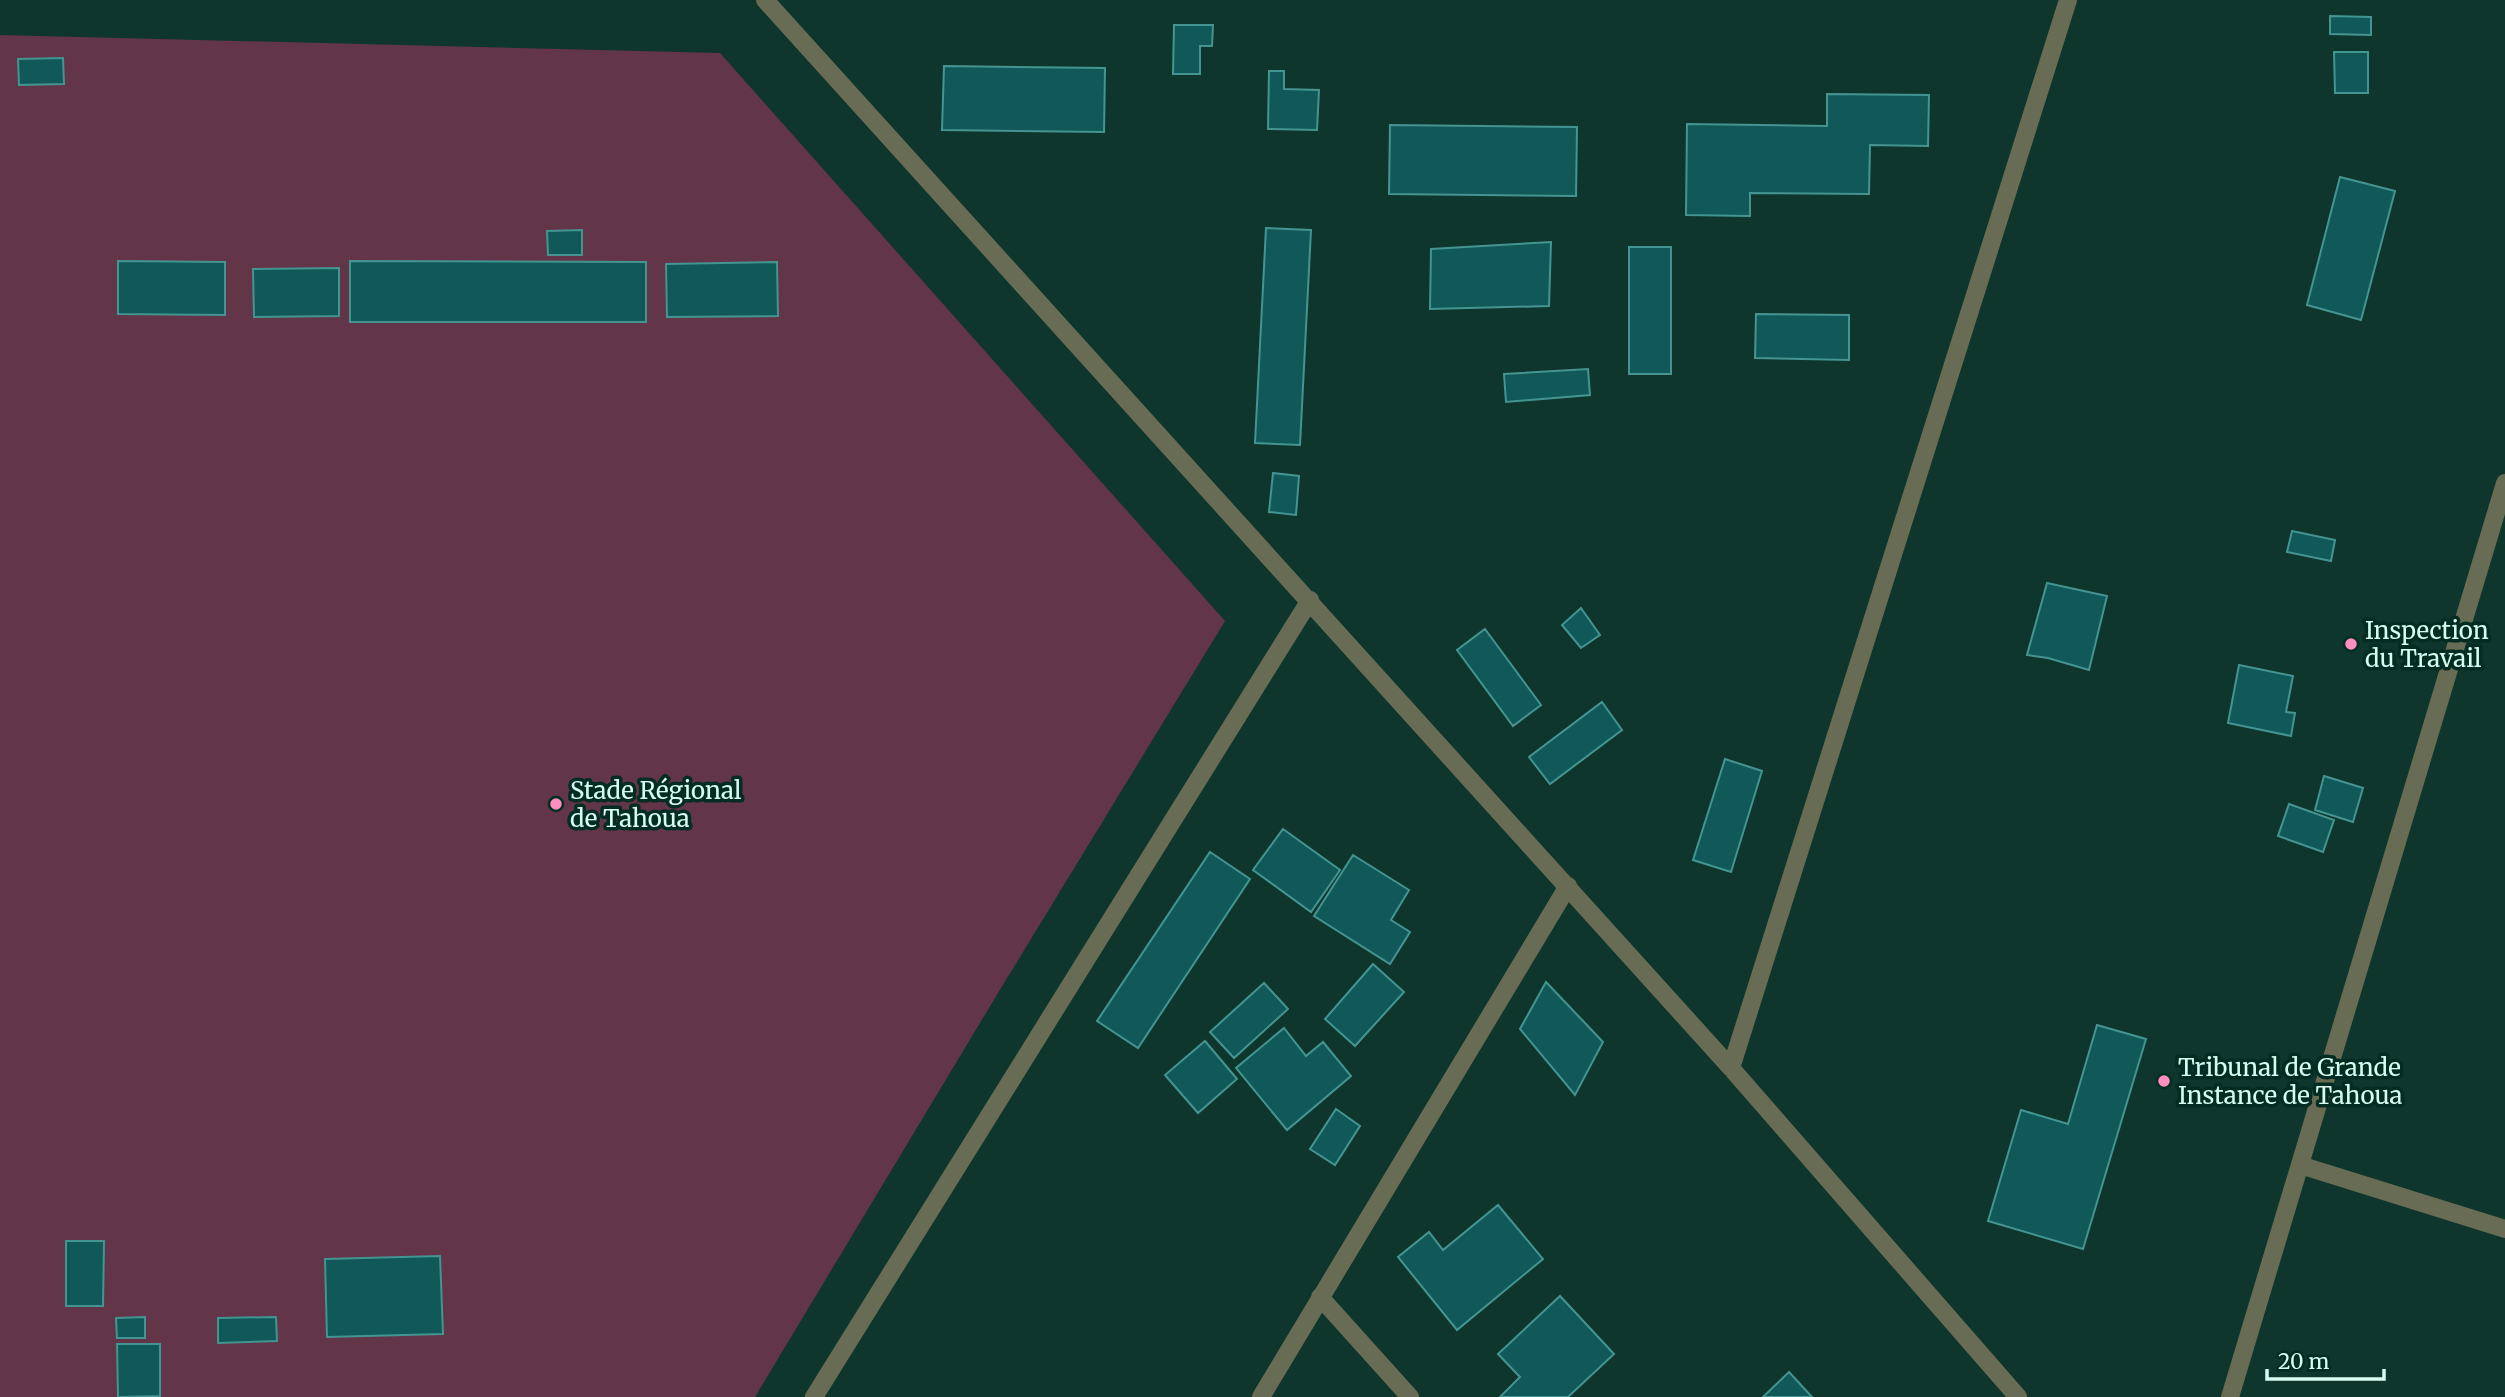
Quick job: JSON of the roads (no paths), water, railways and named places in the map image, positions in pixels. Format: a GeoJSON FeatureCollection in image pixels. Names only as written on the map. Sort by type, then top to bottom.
{"type":"FeatureCollection","features":[{"type":"Feature","properties":{"kind":"street"},"geometry":{"type":"LineString","coordinates":[[765,0],[1568,886],[2018,1397]]}},
{"type":"Feature","properties":{"kind":"street"},"geometry":{"type":"LineString","coordinates":[[1731,1068],[2068,0]]}},
{"type":"Feature","properties":{"kind":"street"},"geometry":{"type":"LineString","coordinates":[[2230,1397],[2505,484]]}},
{"type":"Feature","properties":{"kind":"street"},"geometry":{"type":"LineString","coordinates":[[814,1397],[1310,600]]}},
{"type":"Feature","properties":{"kind":"street"},"geometry":{"type":"LineString","coordinates":[[1261,1397],[1568,886]]}},
{"type":"Feature","properties":{"kind":"street"},"geometry":{"type":"LineString","coordinates":[[2300,1165],[2505,1229]]}},
{"type":"Feature","properties":{"kind":"street"},"geometry":{"type":"LineString","coordinates":[[1320,1297],[1410,1397]]}},
{"type":"Feature","properties":{"kind":"place","name":"Inspection du Travail"},"geometry":{"type":"Point","coordinates":[2351,644]}},
{"type":"Feature","properties":{"kind":"place","name":"Stade Régional de Tahoua"},"geometry":{"type":"Point","coordinates":[556,804]}},
{"type":"Feature","properties":{"kind":"place","name":"Tribunal de Grande Instance de Tahoua"},"geometry":{"type":"Point","coordinates":[2164,1081]}}]}
